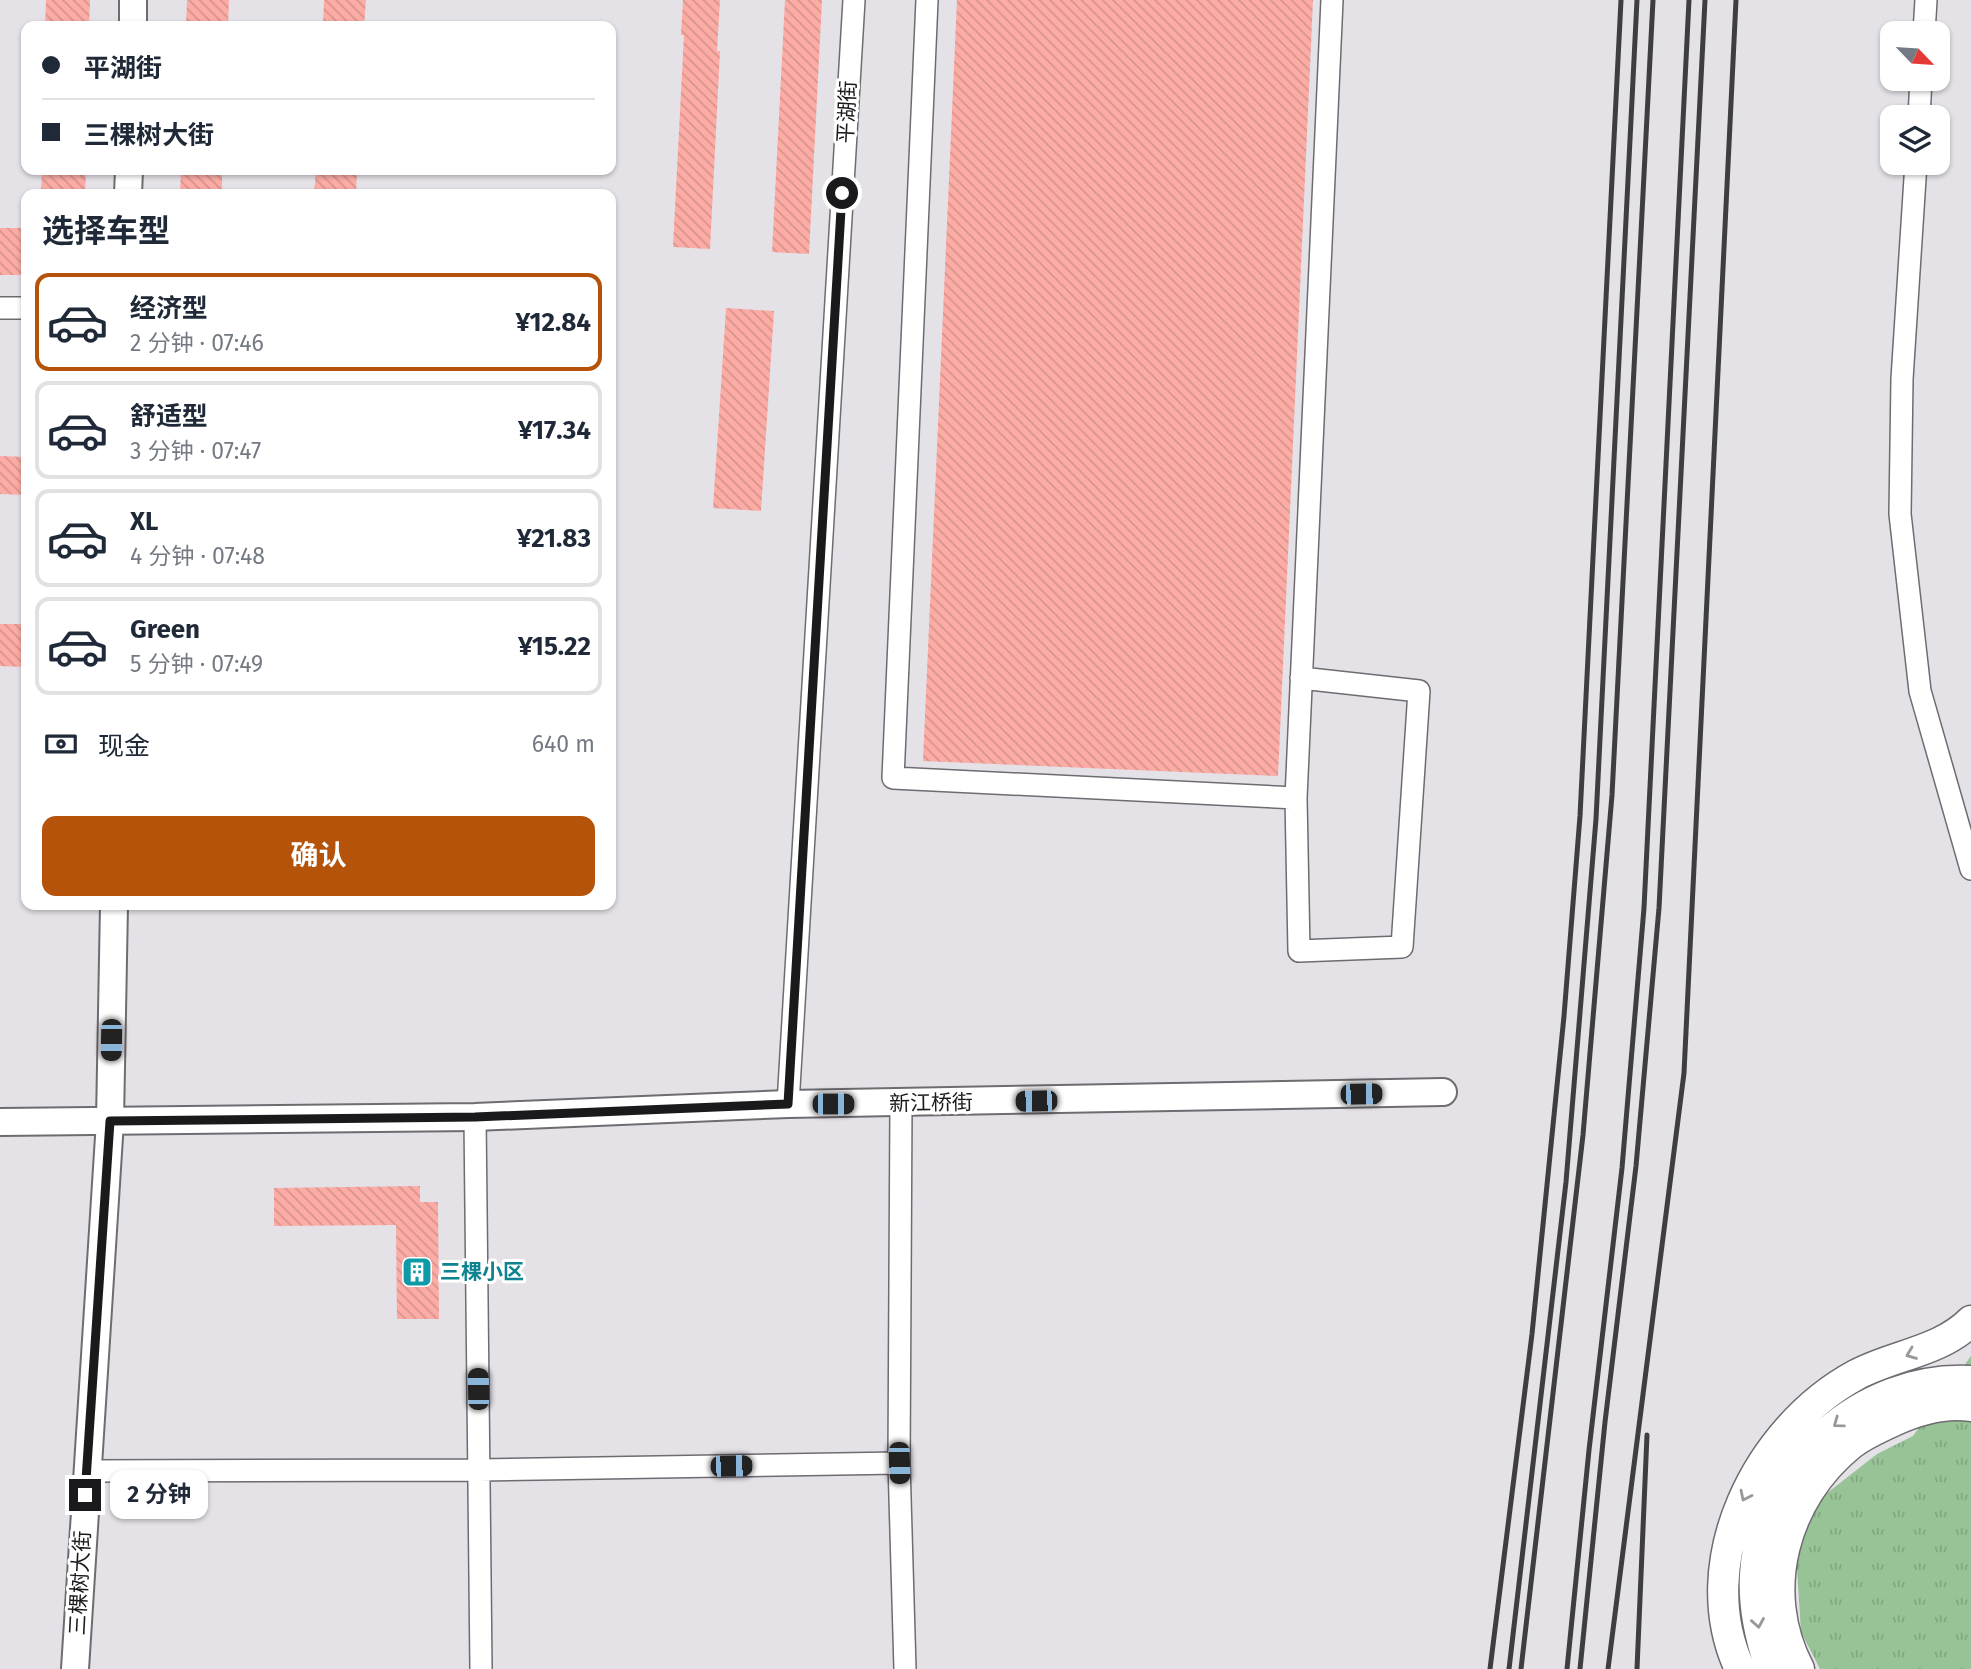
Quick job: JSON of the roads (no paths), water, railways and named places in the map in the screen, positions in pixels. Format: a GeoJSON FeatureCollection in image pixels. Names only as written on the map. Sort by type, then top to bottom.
{"type":"FeatureCollection","features":[{"type":"Feature","properties":{"kind":"highway"},"geometry":{"type":"LineString","coordinates":[[1740,1669],[1732,1651],[1724,1609],[1726,1563],[1734,1518],[1770,1449],[1794,1421],[1821,1396],[1858,1374],[1952,1336],[1971,1321]]}},
{"type":"Feature","properties":{"kind":"highway"},"geometry":{"type":"LineString","coordinates":[[1771,1669],[1755,1609],[1755,1574],[1760,1539],[1788,1476],[1808,1449],[1831,1428],[1883,1397],[1938,1382],[1971,1381]]}},
{"type":"Feature","properties":{"kind":"highway"},"geometry":{"type":"LineString","coordinates":[[1799,1669],[1790,1652],[1781,1617],[1779,1585],[1782,1554],[1791,1522],[1806,1493],[1851,1444],[1869,1432],[1929,1408],[1971,1406]]}},
{"type":"Feature","properties":{"kind":"main road"},"geometry":{"type":"LineString","coordinates":[[133,21],[134,0]]}},
{"type":"Feature","properties":{"kind":"main road","name":"三棵树大街"},"geometry":{"type":"LineString","coordinates":[[75,1669],[110,1121],[114,910]]}},
{"type":"Feature","properties":{"kind":"main road","name":"新江桥街"},"geometry":{"type":"LineString","coordinates":[[0,1122],[475,1117],[788,1104],[1443,1092]]}},
{"type":"Feature","properties":{"kind":"street","name":"平湖街"},"geometry":{"type":"LineString","coordinates":[[788,1104],[854,0]]}},
{"type":"Feature","properties":{"kind":"street"},"geometry":{"type":"LineString","coordinates":[[927,0],[893,778],[1296,798]]}},
{"type":"Feature","properties":{"kind":"street"},"geometry":{"type":"LineString","coordinates":[[1301,678],[1419,691],[1402,947],[1299,951],[1296,798],[1301,678],[1332,0]]}},
{"type":"Feature","properties":{"kind":"street"},"geometry":{"type":"LineString","coordinates":[[1925,21],[1926,0]]}},
{"type":"Feature","properties":{"kind":"street"},"geometry":{"type":"LineString","coordinates":[[1915,175],[1902,379],[1900,514],[1920,691],[1971,869]]}},
{"type":"Feature","properties":{"kind":"street"},"geometry":{"type":"LineString","coordinates":[[0,308],[21,308]]}},
{"type":"Feature","properties":{"kind":"street"},"geometry":{"type":"LineString","coordinates":[[901,1103],[899,1463],[905,1669]]}},
{"type":"Feature","properties":{"kind":"street"},"geometry":{"type":"LineString","coordinates":[[475,1117],[481,1669]]}},
{"type":"Feature","properties":{"kind":"street"},"geometry":{"type":"LineString","coordinates":[[87,1471],[480,1470],[899,1463]]}},
{"type":"Feature","properties":{"kind":"railway"},"geometry":{"type":"LineString","coordinates":[[1490,1669],[1532,1334],[1564,1016],[1580,816],[1621,0]]}},
{"type":"Feature","properties":{"kind":"railway"},"geometry":{"type":"LineString","coordinates":[[1509,1669],[1566,1182],[1596,819],[1637,0]]}},
{"type":"Feature","properties":{"kind":"railway"},"geometry":{"type":"LineString","coordinates":[[1521,1669],[1583,1135],[1612,795],[1653,0]]}},
{"type":"Feature","properties":{"kind":"railway"},"geometry":{"type":"LineString","coordinates":[[1567,1669],[1622,1168],[1644,908],[1689,0]]}},
{"type":"Feature","properties":{"kind":"railway"},"geometry":{"type":"LineString","coordinates":[[1580,1669],[1605,1422],[1636,1166],[1659,908],[1705,0]]}},
{"type":"Feature","properties":{"kind":"railway"},"geometry":{"type":"LineString","coordinates":[[1608,1669],[1684,1073],[1736,0]]}},
{"type":"Feature","properties":{"kind":"railway"},"geometry":{"type":"LineString","coordinates":[[1637,1669],[1647,1435]]}},
{"type":"Feature","properties":{"kind":"place","name":"三棵小区"},"geometry":{"type":"Point","coordinates":[417,1272]}}]}
